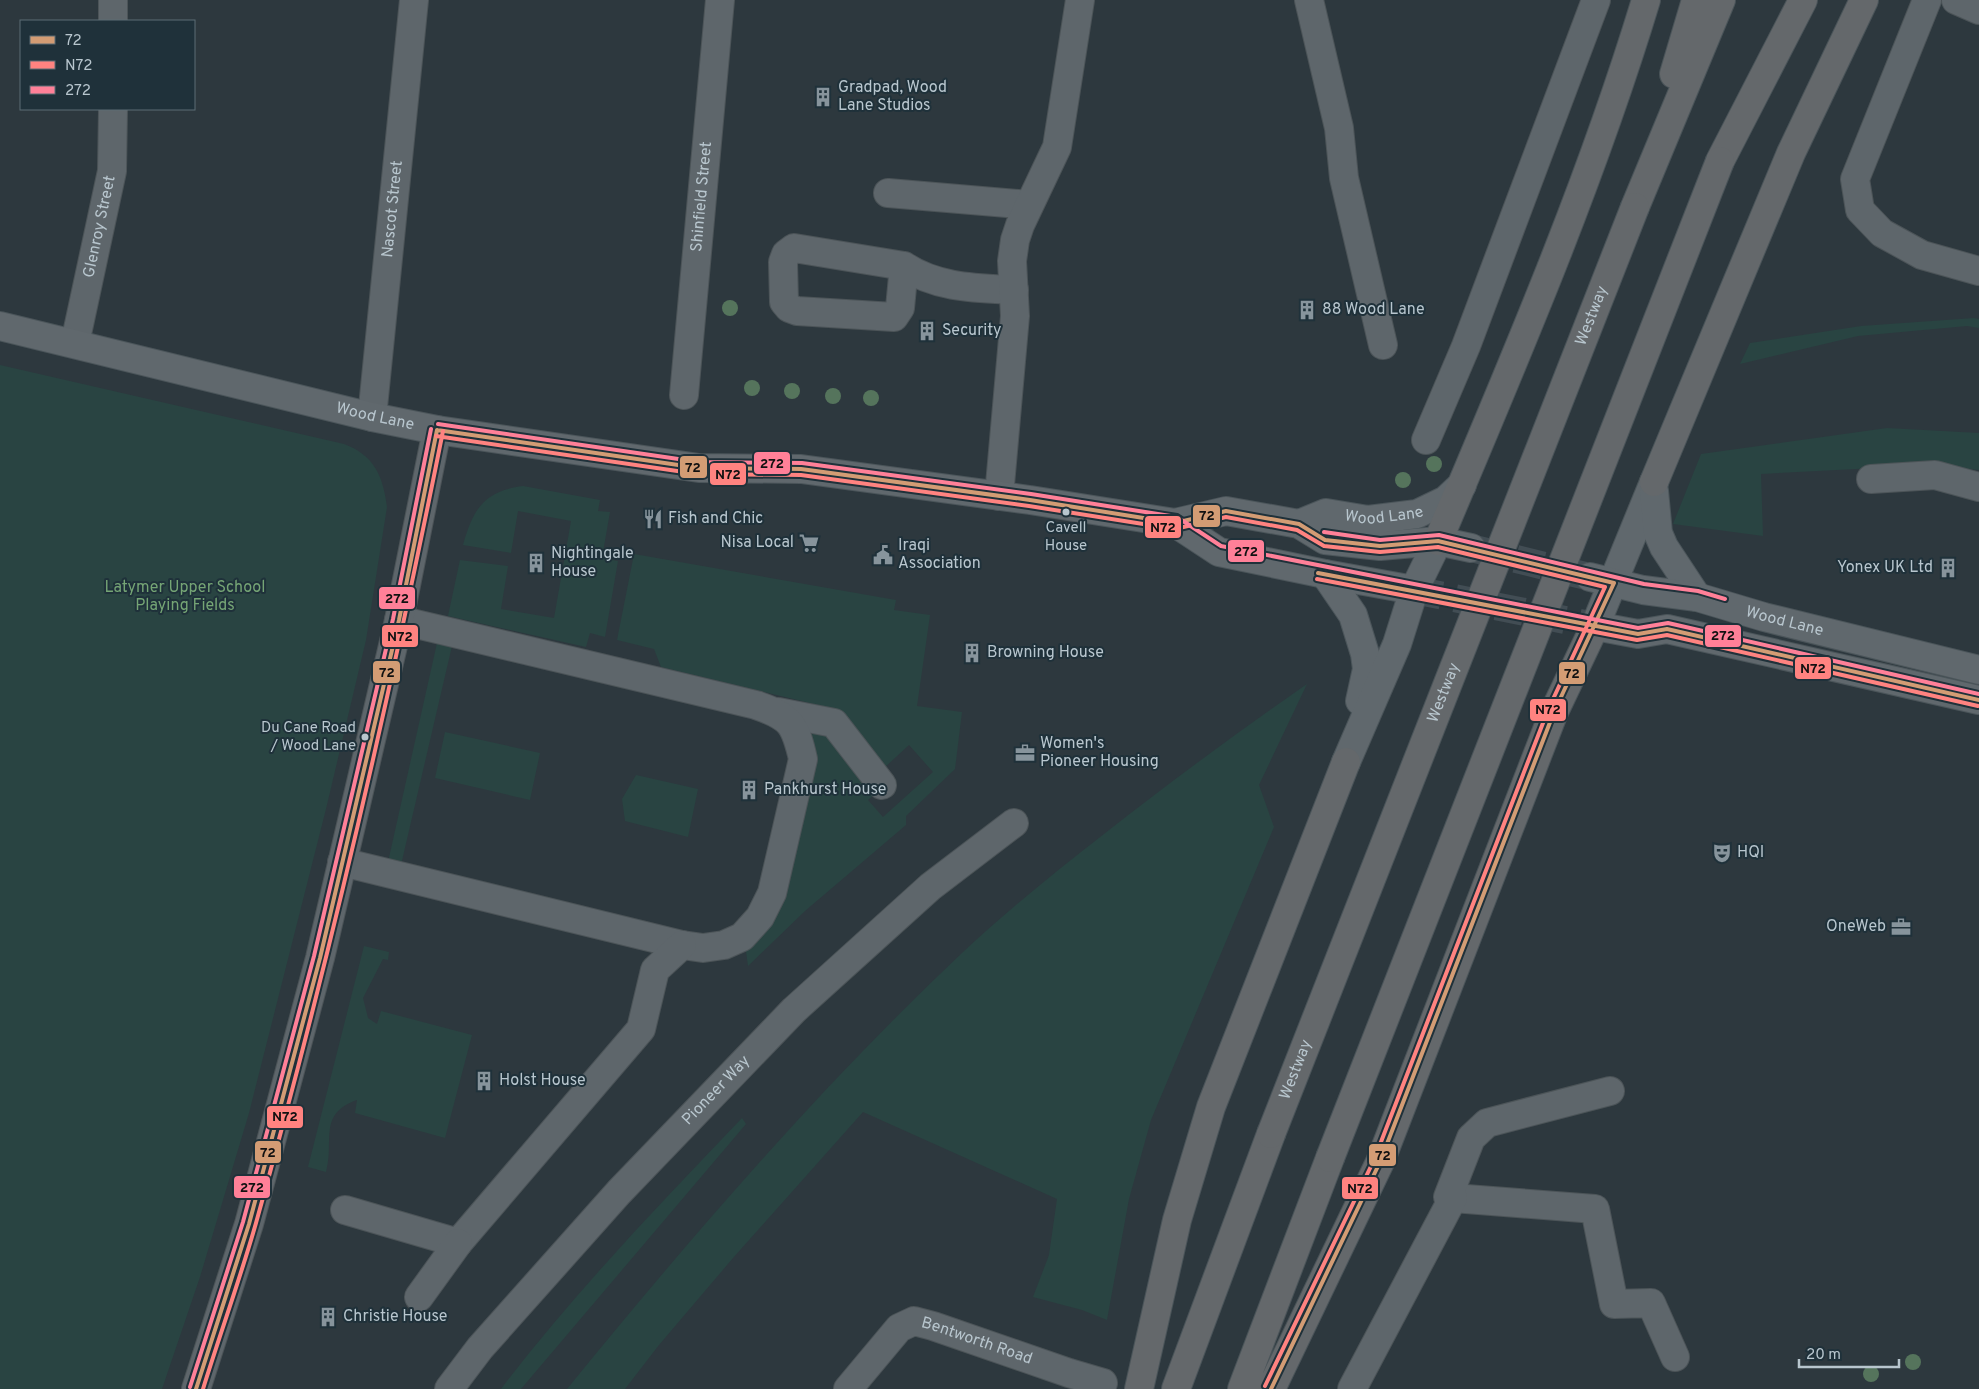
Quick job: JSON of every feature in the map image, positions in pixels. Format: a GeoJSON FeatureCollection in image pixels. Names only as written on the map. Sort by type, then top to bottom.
{"type":"FeatureCollection","features":[{"type":"Feature","properties":{"kind":"highway"},"geometry":{"type":"LineString","coordinates":[[1438,541],[1539,301],[1626,65],[1646,0]]}},
{"type":"Feature","properties":{"kind":"highway"},"geometry":{"type":"LineString","coordinates":[[1635,207],[1696,0]]}},
{"type":"Feature","properties":{"kind":"highway","name":"Westway"},"geometry":{"type":"LineString","coordinates":[[1176,1389],[1271,1134],[1635,207],[1721,0]]}},
{"type":"Feature","properties":{"kind":"highway"},"geometry":{"type":"LineString","coordinates":[[1242,1389],[1330,1158],[1782,0]]}},
{"type":"Feature","properties":{"kind":"highway"},"geometry":{"type":"LineString","coordinates":[[1720,161],[1803,0]]}},
{"type":"Feature","properties":{"kind":"highway"},"geometry":{"type":"LineString","coordinates":[[1654,482],[1791,153],[1864,0]]}},
{"type":"Feature","properties":{"kind":"highway"},"geometry":{"type":"LineString","coordinates":[[1271,1389],[1380,1162],[1554,712],[1596,626]]}},
{"type":"Feature","properties":{"kind":"highway"},"geometry":{"type":"LineString","coordinates":[[1139,1389],[1177,1220],[1211,1107],[1346,762]]}},
{"type":"Feature","properties":{"kind":"main road","name":"Wood Lane"},"geometry":{"type":"LineString","coordinates":[[0,326],[372,417],[437,430],[699,468],[801,469],[999,496],[1175,523],[1226,511],[1298,524],[1325,540],[1380,546],[1438,541],[1471,548]]}},
{"type":"Feature","properties":{"kind":"main road"},"geometry":{"type":"LineString","coordinates":[[1596,626],[1602,580],[1654,482]]}},
{"type":"Feature","properties":{"kind":"main road"},"geometry":{"type":"LineString","coordinates":[[1654,482],[1658,533],[1664,548],[1697,597]]}},
{"type":"Feature","properties":{"kind":"main road","name":"Wood Lane"},"geometry":{"type":"LineString","coordinates":[[1298,524],[1326,513],[1368,520],[1416,514],[1446,500],[1462,485]]}},
{"type":"Feature","properties":{"kind":"main road","name":"Wood Lane"},"geometry":{"type":"LineString","coordinates":[[1175,523],[1219,552],[1414,590]]}},
{"type":"Feature","properties":{"kind":"main road"},"geometry":{"type":"LineString","coordinates":[[1346,762],[1397,644],[1414,590],[1438,541]]}},
{"type":"Feature","properties":{"kind":"main road"},"geometry":{"type":"LineString","coordinates":[[1325,574],[1353,615],[1365,654],[1367,669],[1346,762]]}},
{"type":"Feature","properties":{"kind":"main road","name":"Wood Lane"},"geometry":{"type":"LineString","coordinates":[[1602,580],[1643,590],[1697,597],[1764,617],[1979,670]]}},
{"type":"Feature","properties":{"kind":"main road","name":"Wood Lane"},"geometry":{"type":"LineString","coordinates":[[1596,626],[1638,634],[1667,629],[1979,700]]}},
{"type":"Feature","properties":{"kind":"street"},"geometry":{"type":"LineString","coordinates":[[113,0],[113,20]]}},
{"type":"Feature","properties":{"kind":"street","name":"Nascot Street"},"geometry":{"type":"LineString","coordinates":[[372,417],[414,0]]}},
{"type":"Feature","properties":{"kind":"street","name":"Shinfield Street"},"geometry":{"type":"LineString","coordinates":[[684,395],[720,0]]}},
{"type":"Feature","properties":{"kind":"street"},"geometry":{"type":"LineString","coordinates":[[999,496],[1015,316],[1012,261],[1015,240],[1059,143],[1080,0]]}},
{"type":"Feature","properties":{"kind":"street"},"geometry":{"type":"LineString","coordinates":[[1309,0],[1339,128],[1344,178],[1384,345]]}},
{"type":"Feature","properties":{"kind":"street"},"geometry":{"type":"LineString","coordinates":[[1426,440],[1466,346],[1596,0]]}},
{"type":"Feature","properties":{"kind":"street"},"geometry":{"type":"LineString","coordinates":[[1927,0],[1855,179],[1860,210],[1882,233],[1922,256],[1979,271]]}},
{"type":"Feature","properties":{"kind":"street"},"geometry":{"type":"LineString","coordinates":[[1956,0],[1979,10]]}},
{"type":"Feature","properties":{"kind":"street","name":"Glenroy Street"},"geometry":{"type":"LineString","coordinates":[[75,343],[112,171],[112,110]]}},
{"type":"Feature","properties":{"kind":"street"},"geometry":{"type":"LineString","coordinates":[[888,194],[1030,205]]}},
{"type":"Feature","properties":{"kind":"street"},"geometry":{"type":"LineString","coordinates":[[904,266],[916,274],[959,287],[1014,290]]}},
{"type":"Feature","properties":{"kind":"street"},"geometry":{"type":"LineString","coordinates":[[196,1389],[249,1224],[320,958],[399,620],[437,430]]}},
{"type":"Feature","properties":{"kind":"street"},"geometry":{"type":"LineString","coordinates":[[1872,479],[1935,476],[1979,487]]}},
{"type":"Feature","properties":{"kind":"street"},"geometry":{"type":"LineString","coordinates":[[399,620],[756,705],[778,712],[834,723],[882,785]]}},
{"type":"Feature","properties":{"kind":"street"},"geometry":{"type":"LineString","coordinates":[[342,862],[682,944],[703,948],[724,945],[742,937],[760,917],[772,892],[803,759],[798,738],[790,722],[778,712]]}},
{"type":"Feature","properties":{"kind":"street","name":"Pioneer Way"},"geometry":{"type":"LineString","coordinates":[[449,1389],[480,1348],[619,1192],[794,1010],[930,888],[1014,823]]}},
{"type":"Feature","properties":{"kind":"street"},"geometry":{"type":"LineString","coordinates":[[419,1297],[458,1243],[641,1029],[656,970],[682,944]]}},
{"type":"Feature","properties":{"kind":"street"},"geometry":{"type":"LineString","coordinates":[[1610,1091],[1487,1123],[1471,1138],[1448,1197],[1595,1209],[1614,1304],[1651,1302],[1675,1357]]}},
{"type":"Feature","properties":{"kind":"street"},"geometry":{"type":"LineString","coordinates":[[1352,1389],[1453,1198]]}},
{"type":"Feature","properties":{"kind":"street"},"geometry":{"type":"LineString","coordinates":[[345,1210],[458,1243]]}},
{"type":"Feature","properties":{"kind":"street","name":"Bentworth Road"},"geometry":{"type":"LineString","coordinates":[[848,1389],[899,1328],[914,1321],[1103,1383]]}},
{"type":"Feature","properties":{"kind":"green space"},"geometry":{"type":"Polygon","coordinates":[[[1979,319],[1979,328],[1967,326],[1858,336],[1740,364],[1750,343],[1861,326],[1979,319]]]}},
{"type":"Feature","properties":{"kind":"green space","name":"Latymer Upper School Playing Fields"},"geometry":{"type":"Polygon","coordinates":[[[0,365],[344,444],[363,454],[375,468],[380,476],[387,507],[366,640],[326,809],[249,1113],[200,1277],[162,1389],[0,1389],[0,365]]]}},
{"type":"Feature","properties":{"kind":"green space"},"geometry":{"type":"Polygon","coordinates":[[[1887,428],[1979,433],[1979,470],[1934,465],[1761,474],[1763,536],[1673,524],[1701,454],[1887,428]]]}},
{"type":"Feature","properties":{"kind":"green space"},"geometry":{"type":"Polygon","coordinates":[[[523,486],[600,500],[598,511],[610,512],[602,558],[618,561],[605,637],[590,633],[586,647],[448,616],[460,560],[508,566],[501,609],[554,618],[571,521],[518,511],[511,553],[463,545],[471,521],[482,504],[499,492],[523,486]]]}},
{"type":"Feature","properties":{"kind":"green space"},"geometry":{"type":"Polygon","coordinates":[[[634,554],[896,600],[894,610],[930,615],[917,706],[962,712],[955,769],[906,816],[906,825],[805,911],[748,966],[745,944],[768,915],[800,728],[829,727],[879,790],[868,800],[883,817],[933,772],[909,745],[883,769],[835,709],[661,667],[654,649],[617,640],[634,554]]]}},
{"type":"Feature","properties":{"kind":"green space"},"geometry":{"type":"Polygon","coordinates":[[[437,643],[452,646],[401,865],[388,862],[437,643]]]}},
{"type":"Feature","properties":{"kind":"green space"},"geometry":{"type":"Polygon","coordinates":[[[1307,684],[1259,785],[1274,827],[1151,1120],[1129,1199],[1107,1320],[1082,1310],[1033,1297],[1049,1255],[1057,1199],[863,1112],[733,1258],[659,1345],[625,1389],[567,1389],[757,1165],[857,1057],[962,953],[1067,863],[1204,758],[1307,684]]]}},
{"type":"Feature","properties":{"kind":"green space"},"geometry":{"type":"Polygon","coordinates":[[[445,732],[540,753],[530,800],[435,778],[445,732]]]}},
{"type":"Feature","properties":{"kind":"green space"},"geometry":{"type":"Polygon","coordinates":[[[636,775],[698,789],[688,837],[625,821],[622,799],[636,775]]]}},
{"type":"Feature","properties":{"kind":"green space"},"geometry":{"type":"Polygon","coordinates":[[[364,946],[389,952],[388,960],[383,959],[363,998],[368,1018],[377,1024],[381,1011],[472,1035],[445,1138],[355,1113],[357,1100],[345,1106],[332,1121],[326,1172],[308,1167],[364,946]]]}},
{"type":"Feature","properties":{"kind":"green space"},"geometry":{"type":"Polygon","coordinates":[[[742,1118],[746,1124],[521,1389],[501,1389],[587,1284],[742,1118]]]}},
{"type":"Feature","properties":{"kind":"tunnel"},"geometry":{"type":"LineString","coordinates":[[1475,549],[1590,577]]}},
{"type":"Feature","properties":{"kind":"tunnel"},"geometry":{"type":"LineString","coordinates":[[1414,590],[1595,626]]}},
{"type":"Feature","properties":{"kind":"transit line","name":"272"},"geometry":{"type":"LineString","coordinates":[[438,424],[699,462],[802,463],[1031,494],[1177,517],[1221,546],[1638,628],[1668,623],[1979,694]]}},
{"type":"Feature","properties":{"kind":"transit line","name":"272"},"geometry":{"type":"LineString","coordinates":[[190,1387],[243,1222],[314,956],[393,619],[431,429]]}},
{"type":"Feature","properties":{"kind":"transit line","name":"72"},"geometry":{"type":"LineString","coordinates":[[437,430],[699,468],[801,469],[1030,500],[1175,523],[1226,511],[1299,524],[1325,540],[1380,546],[1438,541],[1614,583],[1554,712],[1380,1162],[1271,1389]]}},
{"type":"Feature","properties":{"kind":"transit line","name":"72"},"geometry":{"type":"LineString","coordinates":[[196,1389],[249,1224],[320,958],[399,620],[437,430]]}},
{"type":"Feature","properties":{"kind":"transit line","name":"N72"},"geometry":{"type":"LineString","coordinates":[[203,1389],[256,1223],[309,1027],[380,730],[443,431]]}},
{"type":"Feature","properties":{"kind":"transit line","name":"N72"},"geometry":{"type":"LineString","coordinates":[[436,436],[698,474],[801,475],[1029,506],[1175,529],[1226,517],[1297,530],[1324,546],[1380,552],[1438,547],[1605,587],[1548,710],[1374,1160],[1265,1386]]}},
{"type":"Feature","properties":{"kind":"transit line","name":"272"},"geometry":{"type":"LineString","coordinates":[[1324,532],[1380,540],[1439,535],[1644,584],[1698,591],[1725,599]]}},
{"type":"Feature","properties":{"kind":"transit line","name":"72"},"geometry":{"type":"LineString","coordinates":[[1318,573],[1638,634],[1667,629],[1979,700]]}},
{"type":"Feature","properties":{"kind":"transit line","name":"N72"},"geometry":{"type":"LineString","coordinates":[[1317,579],[1637,640],[1667,635],[1978,706]]}},
{"type":"Feature","properties":{"kind":"place","name":"Gradpad, Wood Lane Studios"},"geometry":{"type":"Point","coordinates":[823,97]}},
{"type":"Feature","properties":{"kind":"place","name":"88 Wood Lane"},"geometry":{"type":"Point","coordinates":[1307,310]}},
{"type":"Feature","properties":{"kind":"place","name":"Security"},"geometry":{"type":"Point","coordinates":[927,331]}},
{"type":"Feature","properties":{"kind":"place","name":"Cavell House"},"geometry":{"type":"Point","coordinates":[1066,512]}},
{"type":"Feature","properties":{"kind":"place","name":"Fish and Chic"},"geometry":{"type":"Point","coordinates":[653,519]}},
{"type":"Feature","properties":{"kind":"place","name":"Nisa Local"},"geometry":{"type":"Point","coordinates":[809,543]}},
{"type":"Feature","properties":{"kind":"place","name":"Iraqi Association"},"geometry":{"type":"Point","coordinates":[883,555]}},
{"type":"Feature","properties":{"kind":"place","name":"Nightingale House"},"geometry":{"type":"Point","coordinates":[536,563]}},
{"type":"Feature","properties":{"kind":"place","name":"Yonex UK Ltd"},"geometry":{"type":"Point","coordinates":[1948,568]}},
{"type":"Feature","properties":{"kind":"place","name":"Browning House"},"geometry":{"type":"Point","coordinates":[972,653]}},
{"type":"Feature","properties":{"kind":"place","name":"Du Cane Road / Wood Lane"},"geometry":{"type":"Point","coordinates":[365,737]}},
{"type":"Feature","properties":{"kind":"place","name":"Women's Pioneer Housing"},"geometry":{"type":"Point","coordinates":[1025,753]}},
{"type":"Feature","properties":{"kind":"place","name":"Pankhurst House"},"geometry":{"type":"Point","coordinates":[749,790]}},
{"type":"Feature","properties":{"kind":"place","name":"HQI"},"geometry":{"type":"Point","coordinates":[1722,853]}},
{"type":"Feature","properties":{"kind":"place","name":"OneWeb"},"geometry":{"type":"Point","coordinates":[1901,927]}},
{"type":"Feature","properties":{"kind":"place","name":"Holst House"},"geometry":{"type":"Point","coordinates":[484,1081]}},
{"type":"Feature","properties":{"kind":"place","name":"Christie House"},"geometry":{"type":"Point","coordinates":[328,1317]}}]}
